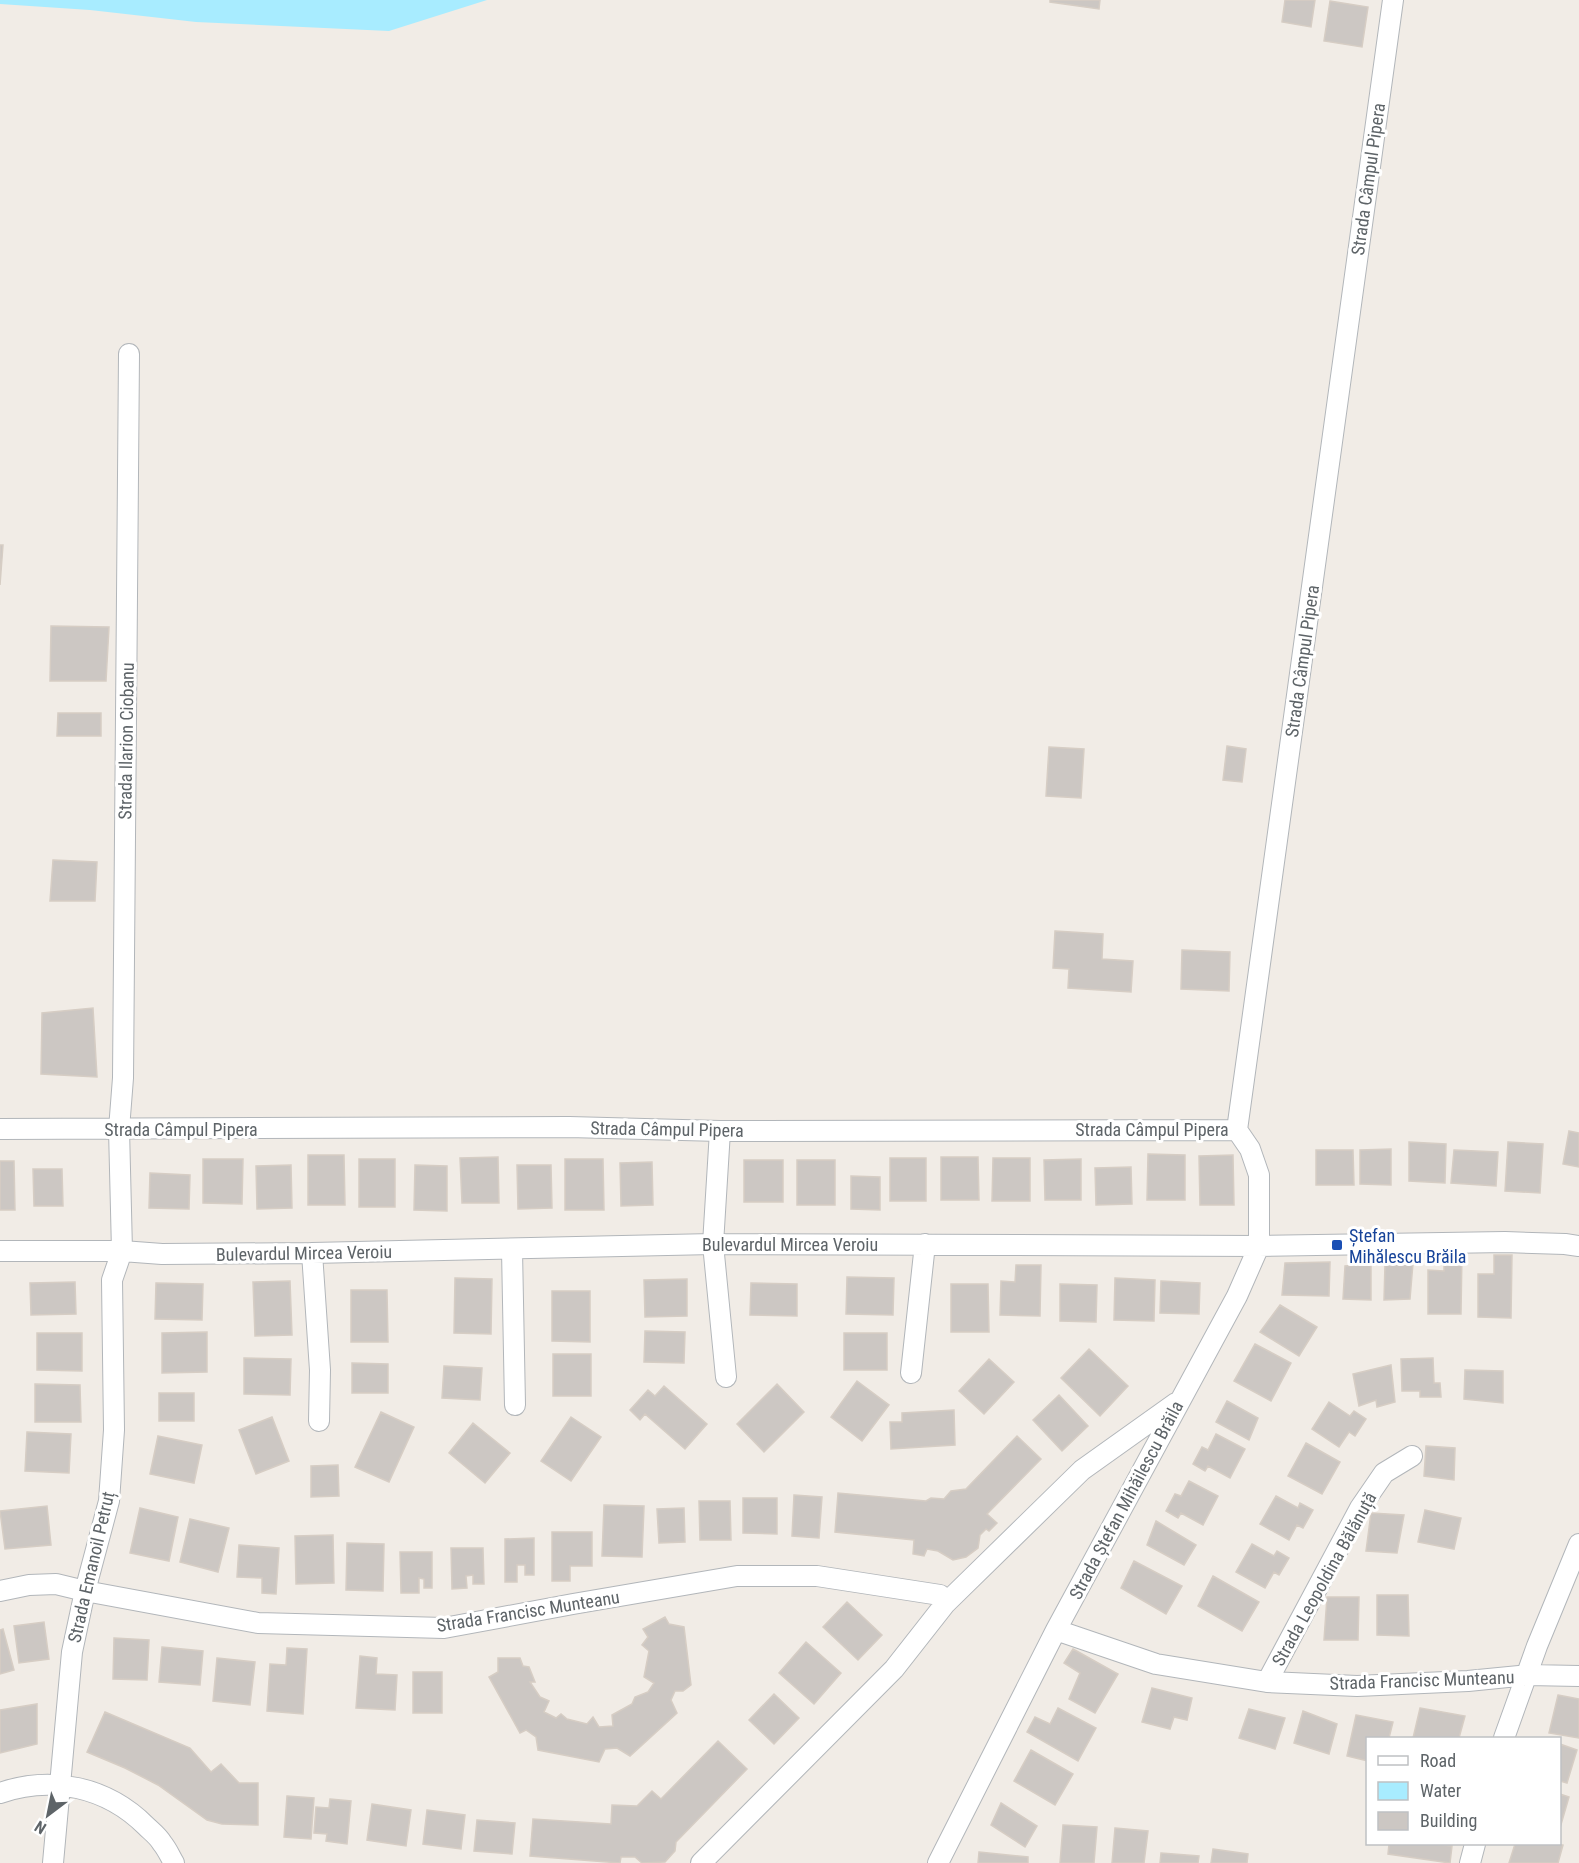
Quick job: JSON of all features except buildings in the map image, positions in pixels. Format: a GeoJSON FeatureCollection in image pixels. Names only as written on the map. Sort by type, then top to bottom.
{"type":"FeatureCollection","features":[{"type":"Feature","properties":{"kind":"street","name":"Strada Câmpul Pipera"},"geometry":{"type":"LineString","coordinates":[[0,1130],[569,1127],[720,1131],[1237,1130],[1393,0]]}},
{"type":"Feature","properties":{"kind":"street","name":"Strada Ilarion Ciobanu"},"geometry":{"type":"LineString","coordinates":[[119,1129],[123,1078],[129,354]]}},
{"type":"Feature","properties":{"kind":"street","name":"Strada Emanoil Petruț"},"geometry":{"type":"LineString","coordinates":[[53,1863],[72,1652],[85,1591],[109,1501],[114,1430],[112,1280],[122,1251],[119,1129]]}},
{"type":"Feature","properties":{"kind":"street","name":"Strada Ștefan Mihăilescu Brăila"},"geometry":{"type":"LineString","coordinates":[[938,1863],[1056,1630],[1237,1296],[1259,1246],[1259,1175],[1250,1149],[1237,1130]]}},
{"type":"Feature","properties":{"kind":"street"},"geometry":{"type":"LineString","coordinates":[[720,1131],[713,1244],[726,1377]]}},
{"type":"Feature","properties":{"kind":"street","name":"Bulevardul Mircea Veroiu"},"geometry":{"type":"LineString","coordinates":[[0,1251],[122,1251],[162,1254],[312,1253],[713,1244],[1259,1246],[1505,1242],[1579,1246]]}},
{"type":"Feature","properties":{"kind":"street"},"geometry":{"type":"LineString","coordinates":[[910,1373],[925,1244]]}},
{"type":"Feature","properties":{"kind":"street"},"geometry":{"type":"LineString","coordinates":[[512,1250],[515,1405]]}},
{"type":"Feature","properties":{"kind":"street"},"geometry":{"type":"LineString","coordinates":[[312,1253],[320,1370],[319,1421]]}},
{"type":"Feature","properties":{"kind":"street"},"geometry":{"type":"LineString","coordinates":[[701,1863],[894,1669],[945,1604],[1082,1470],[1181,1400]]}},
{"type":"Feature","properties":{"kind":"street","name":"Strada Leopoldina Bălănuță"},"geometry":{"type":"LineString","coordinates":[[1268,1682],[1360,1508],[1384,1473],[1412,1456]]}},
{"type":"Feature","properties":{"kind":"street"},"geometry":{"type":"LineString","coordinates":[[1504,1737],[1537,1646],[1579,1544]]}},
{"type":"Feature","properties":{"kind":"street","name":"Strada Francisc Munteanu"},"geometry":{"type":"LineString","coordinates":[[0,1591],[29,1585],[56,1584],[258,1623],[444,1628],[737,1576],[817,1576],[940,1595],[945,1604]]}},
{"type":"Feature","properties":{"kind":"street","name":"Strada Francisc Munteanu"},"geometry":{"type":"LineString","coordinates":[[1056,1630],[1156,1664],[1268,1682],[1357,1686],[1468,1681],[1528,1675],[1579,1676]]}},
{"type":"Feature","properties":{"kind":"street"},"geometry":{"type":"LineString","coordinates":[[0,1793],[19,1786],[59,1784],[98,1793],[133,1813],[162,1842],[174,1863]]}},
{"type":"Feature","properties":{"kind":"street"},"geometry":{"type":"LineString","coordinates":[[1470,1863],[1475,1845]]}},
{"type":"Feature","properties":{"kind":"water"},"geometry":{"type":"Polygon","coordinates":[[[0,0],[487,0],[389,31],[196,22],[90,10],[0,4],[0,0]]]}},
{"type":"Feature","properties":{"kind":"place","name":"Ștefan Mihălescu Brăila"},"geometry":{"type":"Point","coordinates":[1337,1245]}}]}
